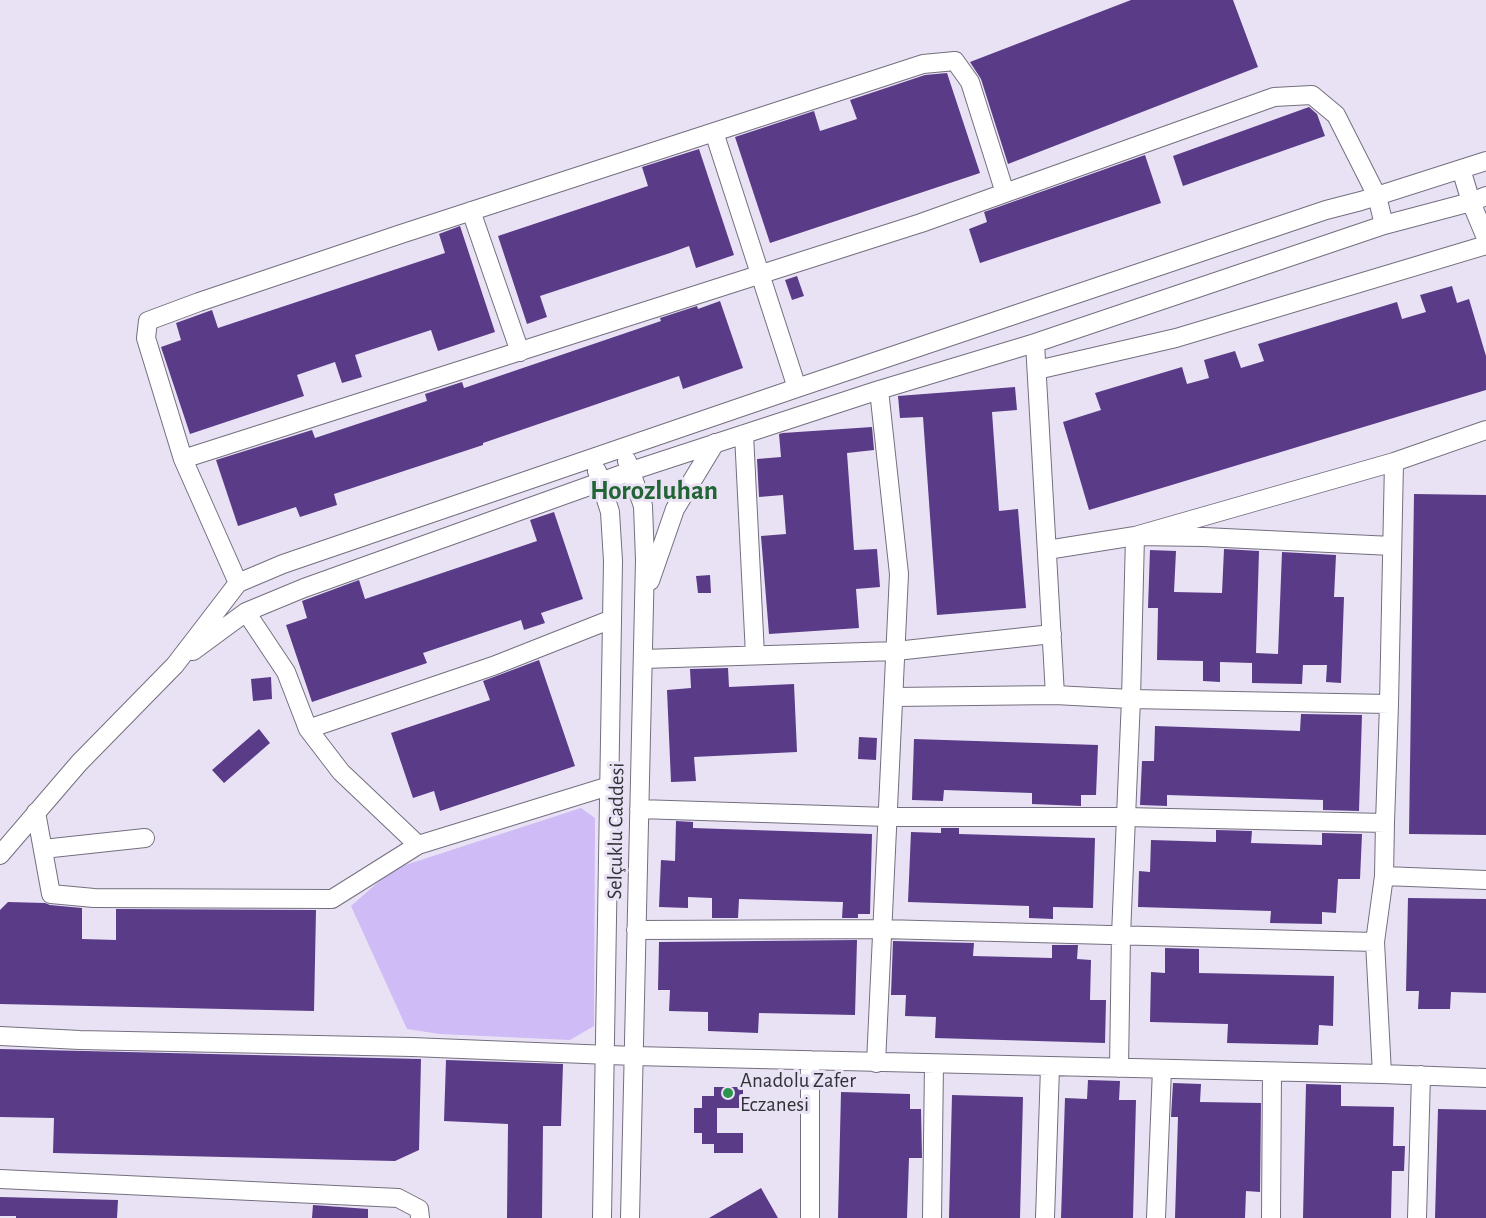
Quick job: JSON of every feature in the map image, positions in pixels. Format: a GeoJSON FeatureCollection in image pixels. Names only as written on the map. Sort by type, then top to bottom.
{"type":"FeatureCollection","features":[{"type":"Feature","properties":{"kind":"street"},"geometry":{"type":"LineString","coordinates":[[238,583],[183,459],[146,338],[148,321],[471,211],[923,64],[955,62],[969,82],[1005,193]]}},
{"type":"Feature","properties":{"kind":"street"},"geometry":{"type":"LineString","coordinates":[[183,459],[921,223],[1274,97],[1312,95],[1336,115],[1377,196],[1384,225]]}},
{"type":"Feature","properties":{"kind":"street"},"geometry":{"type":"LineString","coordinates":[[714,132],[797,388]]}},
{"type":"Feature","properties":{"kind":"street"},"geometry":{"type":"LineString","coordinates":[[0,855],[79,763],[175,665],[238,583],[283,564],[797,388],[1326,210],[1486,161]]}},
{"type":"Feature","properties":{"kind":"street"},"geometry":{"type":"LineString","coordinates":[[1461,169],[1479,199],[1486,238]]}},
{"type":"Feature","properties":{"kind":"street"},"geometry":{"type":"LineString","coordinates":[[175,665],[246,612],[304,588],[631,471],[879,390],[1035,343],[1384,225],[1479,199]]}},
{"type":"Feature","properties":{"kind":"street"},"geometry":{"type":"LineString","coordinates":[[471,211],[520,352]]}},
{"type":"Feature","properties":{"kind":"street"},"geometry":{"type":"LineString","coordinates":[[1037,370],[1176,338],[1486,245]]}},
{"type":"Feature","properties":{"kind":"street"},"geometry":{"type":"LineString","coordinates":[[1035,343],[1055,695]]}},
{"type":"Feature","properties":{"kind":"street"},"geometry":{"type":"LineString","coordinates":[[876,1062],[899,574],[879,390]]}},
{"type":"Feature","properties":{"kind":"street"},"geometry":{"type":"LineString","coordinates":[[1047,550],[1135,536],[1394,462],[1486,430]]}},
{"type":"Feature","properties":{"kind":"street"},"geometry":{"type":"LineString","coordinates":[[744,434],[755,655]]}},
{"type":"Feature","properties":{"kind":"street"},"geometry":{"type":"LineString","coordinates":[[644,597],[675,509],[715,443]]}},
{"type":"Feature","properties":{"kind":"street","name":"Selçuklu Caddesi"},"geometry":{"type":"LineString","coordinates":[[623,448],[643,506],[645,560],[630,1218]]}},
{"type":"Feature","properties":{"kind":"street","name":"Selçuklu Caddesi"},"geometry":{"type":"LineString","coordinates":[[592,458],[610,512],[613,561],[602,1218]]}},
{"type":"Feature","properties":{"kind":"street"},"geometry":{"type":"LineString","coordinates":[[1382,1074],[1376,942],[1384,876],[1394,462]]}},
{"type":"Feature","properties":{"kind":"street"},"geometry":{"type":"LineString","coordinates":[[1135,536],[1392,546]]}},
{"type":"Feature","properties":{"kind":"street"},"geometry":{"type":"LineString","coordinates":[[1119,1068],[1121,935],[1135,536]]}},
{"type":"Feature","properties":{"kind":"street"},"geometry":{"type":"LineString","coordinates":[[246,612],[286,672],[308,729],[341,772],[418,845]]}},
{"type":"Feature","properties":{"kind":"street"},"geometry":{"type":"LineString","coordinates":[[308,729],[493,666],[612,619]]}},
{"type":"Feature","properties":{"kind":"street"},"geometry":{"type":"LineString","coordinates":[[643,659],[896,651],[1052,634]]}},
{"type":"Feature","properties":{"kind":"street"},"geometry":{"type":"LineString","coordinates":[[894,697],[1055,695],[1131,699],[1389,704]]}},
{"type":"Feature","properties":{"kind":"street"},"geometry":{"type":"LineString","coordinates":[[36,812],[51,894],[94,898],[332,899],[418,845],[609,786]]}},
{"type":"Feature","properties":{"kind":"street"},"geometry":{"type":"LineString","coordinates":[[639,809],[888,817],[1126,817],[1385,823]]}},
{"type":"Feature","properties":{"kind":"street"},"geometry":{"type":"LineString","coordinates":[[43,849],[145,838]]}},
{"type":"Feature","properties":{"kind":"street"},"geometry":{"type":"LineString","coordinates":[[1384,876],[1486,880]]}},
{"type":"Feature","properties":{"kind":"street"},"geometry":{"type":"LineString","coordinates":[[636,930],[882,929],[1376,942]]}},
{"type":"Feature","properties":{"kind":"street"},"geometry":{"type":"LineString","coordinates":[[0,1036],[80,1040],[412,1047],[634,1056],[1486,1078]]}},
{"type":"Feature","properties":{"kind":"street"},"geometry":{"type":"LineString","coordinates":[[810,1060],[810,1218]]}},
{"type":"Feature","properties":{"kind":"street"},"geometry":{"type":"LineString","coordinates":[[932,1218],[934,1064]]}},
{"type":"Feature","properties":{"kind":"street"},"geometry":{"type":"LineString","coordinates":[[1045,1218],[1050,1066]]}},
{"type":"Feature","properties":{"kind":"street"},"geometry":{"type":"LineString","coordinates":[[1156,1218],[1162,1069]]}},
{"type":"Feature","properties":{"kind":"street"},"geometry":{"type":"LineString","coordinates":[[1271,1218],[1272,1072]]}},
{"type":"Feature","properties":{"kind":"street"},"geometry":{"type":"LineString","coordinates":[[1417,1218],[1421,1075]]}},
{"type":"Feature","properties":{"kind":"street"},"geometry":{"type":"LineString","coordinates":[[0,1179],[398,1198],[419,1209],[420,1218]]}},
{"type":"Feature","properties":{"kind":"shaded area"},"geometry":{"type":"Polygon","coordinates":[[[581,808],[595,818],[594,1026],[570,1040],[440,1034],[407,1029],[351,906],[393,869],[581,808]]]}},
{"type":"Feature","properties":{"kind":"building"},"geometry":{"type":"Polygon","coordinates":[[[1131,0],[1233,0],[1258,67],[1008,164],[981,79],[970,62],[1131,0]]]}},
{"type":"Feature","properties":{"kind":"building"},"geometry":{"type":"Polygon","coordinates":[[[947,73],[980,173],[770,243],[735,137],[814,111],[820,131],[857,119],[850,100],[925,75],[947,73]]]}},
{"type":"Feature","properties":{"kind":"building"},"geometry":{"type":"Polygon","coordinates":[[[1309,107],[1317,114],[1325,136],[1183,186],[1173,156],[1309,107]]]}},
{"type":"Feature","properties":{"kind":"building"},"geometry":{"type":"Polygon","coordinates":[[[699,149],[734,255],[696,268],[689,246],[540,296],[547,317],[527,324],[498,236],[648,186],[642,167],[699,149]]]}},
{"type":"Feature","properties":{"kind":"building"},"geometry":{"type":"Polygon","coordinates":[[[1145,155],[1161,203],[980,263],[969,229],[987,222],[984,212],[1145,155]]]}},
{"type":"Feature","properties":{"kind":"building"},"geometry":{"type":"Polygon","coordinates":[[[460,226],[495,332],[438,351],[431,330],[355,355],[362,377],[342,383],[335,362],[297,375],[304,396],[190,434],[161,347],[181,340],[176,323],[212,310],[218,328],[445,253],[439,234],[460,226]]]}},
{"type":"Feature","properties":{"kind":"building"},"geometry":{"type":"Polygon","coordinates":[[[797,276],[804,296],[792,300],[785,280],[797,276]]]}},
{"type":"Feature","properties":{"kind":"building"},"geometry":{"type":"Polygon","coordinates":[[[1452,286],[1457,303],[1469,299],[1486,356],[1486,390],[1089,510],[1063,422],[1101,410],[1095,393],[1182,367],[1187,384],[1209,378],[1204,360],[1235,351],[1241,368],[1264,361],[1258,344],[1397,302],[1402,319],[1426,312],[1420,295],[1452,286]]]}},
{"type":"Feature","properties":{"kind":"building"},"geometry":{"type":"Polygon","coordinates":[[[720,301],[743,368],[683,389],[679,376],[483,443],[483,445],[334,494],[337,505],[300,517],[296,507],[238,526],[216,460],[312,430],[315,438],[427,401],[425,394],[462,382],[464,388],[661,321],[660,318],[720,301]]]}},
{"type":"Feature","properties":{"kind":"building"},"geometry":{"type":"Polygon","coordinates":[[[1015,387],[1017,410],[992,412],[999,511],[1018,509],[1026,608],[937,615],[923,417],[900,418],[898,396],[1015,387]]]}},
{"type":"Feature","properties":{"kind":"building"},"geometry":{"type":"Polygon","coordinates":[[[872,427],[874,450],[847,453],[854,550],[877,549],[880,587],[856,589],[859,628],[769,634],[761,536],[786,534],[783,495],[759,497],[757,459],[781,457],[779,434],[872,427]]]}},
{"type":"Feature","properties":{"kind":"building"},"geometry":{"type":"Polygon","coordinates":[[[1414,494],[1486,495],[1486,835],[1409,834],[1414,494]]]}},
{"type":"Feature","properties":{"kind":"building"},"geometry":{"type":"Polygon","coordinates":[[[554,512],[583,599],[541,613],[545,623],[524,630],[521,620],[423,653],[427,663],[312,702],[286,625],[307,618],[302,601],[359,580],[365,599],[537,541],[530,520],[554,512]]]}},
{"type":"Feature","properties":{"kind":"building"},"geometry":{"type":"Polygon","coordinates":[[[1224,549],[1259,551],[1256,653],[1278,654],[1282,552],[1336,555],[1334,597],[1344,597],[1341,683],[1326,682],[1327,665],[1303,665],[1302,684],[1252,683],[1252,663],[1220,662],[1220,682],[1203,681],[1203,661],[1157,660],[1158,608],[1148,608],[1150,550],[1176,551],[1174,592],[1222,593],[1224,549]]]}},
{"type":"Feature","properties":{"kind":"building"},"geometry":{"type":"Polygon","coordinates":[[[710,575],[711,593],[698,593],[696,576],[710,575]]]}},
{"type":"Feature","properties":{"kind":"building"},"geometry":{"type":"Polygon","coordinates":[[[539,660],[575,766],[440,811],[434,791],[413,798],[391,733],[490,700],[483,681],[539,660]]]}},
{"type":"Feature","properties":{"kind":"building"},"geometry":{"type":"Polygon","coordinates":[[[728,668],[729,687],[794,684],[797,752],[694,757],[696,781],[671,782],[667,690],[691,688],[690,669],[728,668]]]}},
{"type":"Feature","properties":{"kind":"building"},"geometry":{"type":"Polygon","coordinates":[[[271,677],[272,699],[253,701],[251,679],[271,677]]]}},
{"type":"Feature","properties":{"kind":"building"},"geometry":{"type":"Polygon","coordinates":[[[1301,714],[1362,715],[1359,811],[1323,810],[1323,800],[1167,795],[1167,806],[1140,805],[1142,761],[1154,761],[1155,726],[1300,731],[1301,714]]]}},
{"type":"Feature","properties":{"kind":"building"},"geometry":{"type":"Polygon","coordinates":[[[259,729],[270,743],[224,783],[212,770],[259,729]]]}},
{"type":"Feature","properties":{"kind":"building"},"geometry":{"type":"Polygon","coordinates":[[[859,737],[877,738],[876,760],[858,759],[859,737]]]}},
{"type":"Feature","properties":{"kind":"building"},"geometry":{"type":"Polygon","coordinates":[[[914,739],[1098,745],[1096,795],[1081,795],[1081,806],[1032,804],[1032,793],[944,790],[943,801],[912,800],[914,739]]]}},
{"type":"Feature","properties":{"kind":"building"},"geometry":{"type":"Polygon","coordinates":[[[676,821],[693,822],[693,828],[872,834],[870,914],[858,914],[858,918],[842,918],[843,902],[739,899],[738,918],[712,918],[712,898],[688,897],[688,908],[659,907],[661,860],[675,861],[676,821]]]}},
{"type":"Feature","properties":{"kind":"building"},"geometry":{"type":"Polygon","coordinates":[[[941,828],[959,828],[959,834],[1095,838],[1093,908],[1053,907],[1053,919],[1029,918],[1029,906],[908,902],[911,832],[941,833],[941,828]]]}},
{"type":"Feature","properties":{"kind":"building"},"geometry":{"type":"Polygon","coordinates":[[[1216,830],[1252,831],[1251,843],[1322,845],[1322,833],[1362,834],[1360,879],[1338,879],[1336,913],[1322,912],[1322,924],[1270,923],[1271,911],[1138,907],[1139,871],[1150,872],[1151,840],[1216,842],[1216,830]]]}},
{"type":"Feature","properties":{"kind":"building"},"geometry":{"type":"Polygon","coordinates":[[[1408,898],[1486,899],[1486,993],[1451,992],[1450,1009],[1418,1009],[1419,991],[1406,991],[1408,898]]]}},
{"type":"Feature","properties":{"kind":"building"},"geometry":{"type":"Polygon","coordinates":[[[8,902],[45,903],[82,908],[82,939],[116,940],[116,909],[316,910],[314,1011],[0,1004],[0,910],[8,902]]]}},
{"type":"Feature","properties":{"kind":"building"},"geometry":{"type":"Polygon","coordinates":[[[857,940],[855,1015],[759,1013],[758,1033],[708,1031],[708,1012],[669,1011],[670,990],[658,990],[659,942],[857,940]]]}},
{"type":"Feature","properties":{"kind":"building"},"geometry":{"type":"Polygon","coordinates":[[[893,941],[974,943],[973,956],[1052,958],[1052,945],[1078,945],[1077,959],[1091,960],[1090,1000],[1106,1000],[1105,1043],[935,1038],[936,1017],[905,1016],[906,995],[891,995],[893,941]]]}},
{"type":"Feature","properties":{"kind":"building"},"geometry":{"type":"Polygon","coordinates":[[[1165,948],[1199,949],[1199,973],[1334,976],[1333,1026],[1319,1025],[1318,1045],[1227,1043],[1228,1024],[1150,1022],[1151,972],[1165,973],[1165,948]]]}},
{"type":"Feature","properties":{"kind":"building"},"geometry":{"type":"Polygon","coordinates":[[[0,1049],[421,1059],[419,1150],[395,1161],[53,1153],[54,1118],[0,1117],[0,1049]]]}},
{"type":"Feature","properties":{"kind":"building"},"geometry":{"type":"Polygon","coordinates":[[[446,1060],[563,1064],[561,1126],[543,1126],[542,1218],[507,1218],[508,1124],[444,1121],[446,1060]]]}},
{"type":"Feature","properties":{"kind":"building"},"geometry":{"type":"Polygon","coordinates":[[[1088,1080],[1120,1081],[1119,1100],[1136,1100],[1133,1218],[1061,1218],[1065,1098],[1087,1099],[1088,1080]]]}},
{"type":"Feature","properties":{"kind":"building"},"geometry":{"type":"Polygon","coordinates":[[[1173,1083],[1201,1084],[1200,1102],[1261,1103],[1260,1192],[1246,1191],[1245,1218],[1175,1218],[1178,1117],[1171,1117],[1173,1083]]]}},
{"type":"Feature","properties":{"kind":"building"},"geometry":{"type":"Polygon","coordinates":[[[1306,1084],[1341,1085],[1341,1106],[1394,1107],[1393,1146],[1405,1146],[1404,1171],[1392,1171],[1391,1218],[1303,1218],[1306,1084]]]}},
{"type":"Feature","properties":{"kind":"building"},"geometry":{"type":"Polygon","coordinates":[[[714,1087],[743,1087],[743,1096],[752,1096],[752,1108],[717,1108],[717,1133],[743,1133],[743,1153],[714,1153],[714,1144],[702,1144],[702,1133],[694,1133],[694,1108],[702,1108],[702,1096],[714,1096],[714,1087]]]}},
{"type":"Feature","properties":{"kind":"building"},"geometry":{"type":"Polygon","coordinates":[[[841,1092],[910,1094],[910,1109],[921,1109],[922,1158],[909,1158],[907,1218],[838,1218],[841,1092]]]}},
{"type":"Feature","properties":{"kind":"building"},"geometry":{"type":"Polygon","coordinates":[[[952,1095],[1023,1097],[1020,1218],[949,1218],[952,1095]]]}},
{"type":"Feature","properties":{"kind":"building"},"geometry":{"type":"Polygon","coordinates":[[[1438,1109],[1486,1110],[1486,1218],[1435,1218],[1438,1109]]]}},
{"type":"Feature","properties":{"kind":"building"},"geometry":{"type":"Polygon","coordinates":[[[761,1188],[778,1218],[709,1218],[761,1188]]]}},
{"type":"Feature","properties":{"kind":"building"},"geometry":{"type":"Polygon","coordinates":[[[0,1197],[118,1200],[117,1218],[0,1216],[0,1197]]]}},
{"type":"Feature","properties":{"kind":"building"},"geometry":{"type":"Polygon","coordinates":[[[313,1205],[368,1209],[368,1218],[312,1218],[313,1205]]]}},
{"type":"Feature","properties":{"kind":"place","name":"Anadolu Zafer Eczanesi"},"geometry":{"type":"Point","coordinates":[728,1093]}},
{"type":"Feature","properties":{"kind":"district","name":"Horozluhan"},"geometry":{"type":"Point","coordinates":[654,491]}}]}
